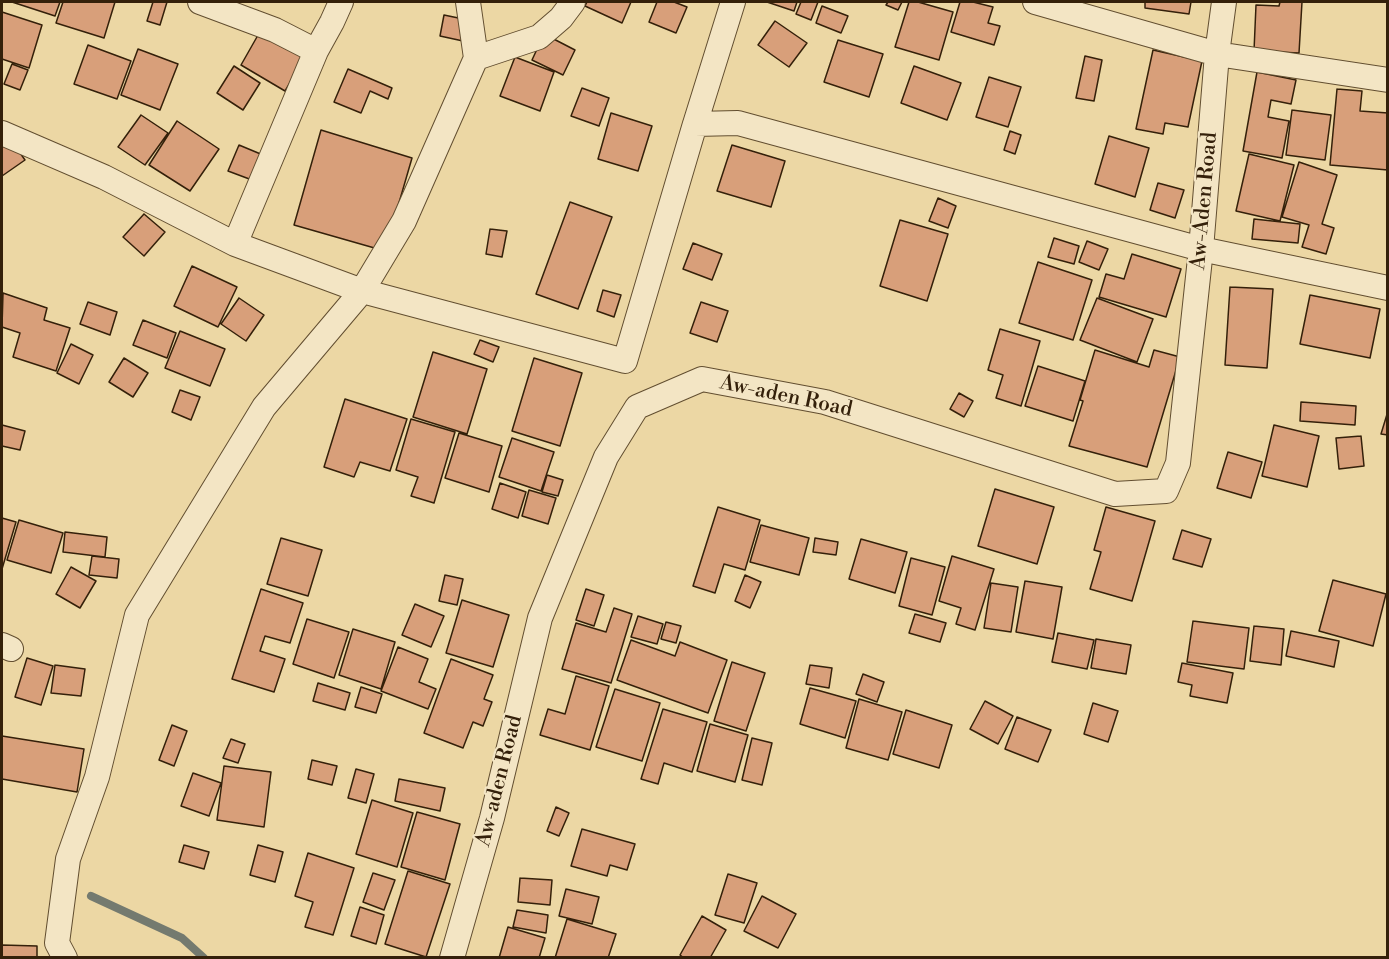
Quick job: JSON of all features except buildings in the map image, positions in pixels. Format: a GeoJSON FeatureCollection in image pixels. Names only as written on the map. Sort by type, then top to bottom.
{"type":"FeatureCollection","features":[{"type":"Feature","properties":{"kind":"street"},"geometry":{"type":"LineString","coordinates":[[200,2],[275,30],[315,51]]}},
{"type":"Feature","properties":{"kind":"street"},"geometry":{"type":"LineString","coordinates":[[235,244],[315,51],[341,2]]}},
{"type":"Feature","properties":{"kind":"street"},"geometry":{"type":"LineString","coordinates":[[65,957],[57,943],[68,859],[97,777],[137,615],[264,407],[362,291],[404,221],[476,58],[468,2]]}},
{"type":"Feature","properties":{"kind":"street"},"geometry":{"type":"LineString","coordinates":[[476,58],[539,37],[561,18],[573,2]]}},
{"type":"Feature","properties":{"kind":"street"},"geometry":{"type":"LineString","coordinates":[[2,132],[104,177],[235,244],[362,291],[625,361],[694,124],[733,2]]}},
{"type":"Feature","properties":{"kind":"street"},"geometry":{"type":"LineString","coordinates":[[1035,2],[1217,54],[1388,80]]}},
{"type":"Feature","properties":{"kind":"street","name":"Aw-Aden Road"},"geometry":{"type":"LineString","coordinates":[[1184,400],[1201,249],[1217,54],[1224,2]]}},
{"type":"Feature","properties":{"kind":"street"},"geometry":{"type":"LineString","coordinates":[[694,124],[738,123],[1201,249],[1388,288]]}},
{"type":"Feature","properties":{"kind":"street","name":"Aw-aden Road"},"geometry":{"type":"LineString","coordinates":[[452,957],[492,818],[540,618],[606,457],[637,407],[702,379],[825,402],[1115,494],[1166,492],[1178,463],[1184,400]]}},
{"type":"Feature","properties":{"kind":"waterway"},"geometry":{"type":"LineString","coordinates":[[91,896],[182,938],[204,958]]}}]}
